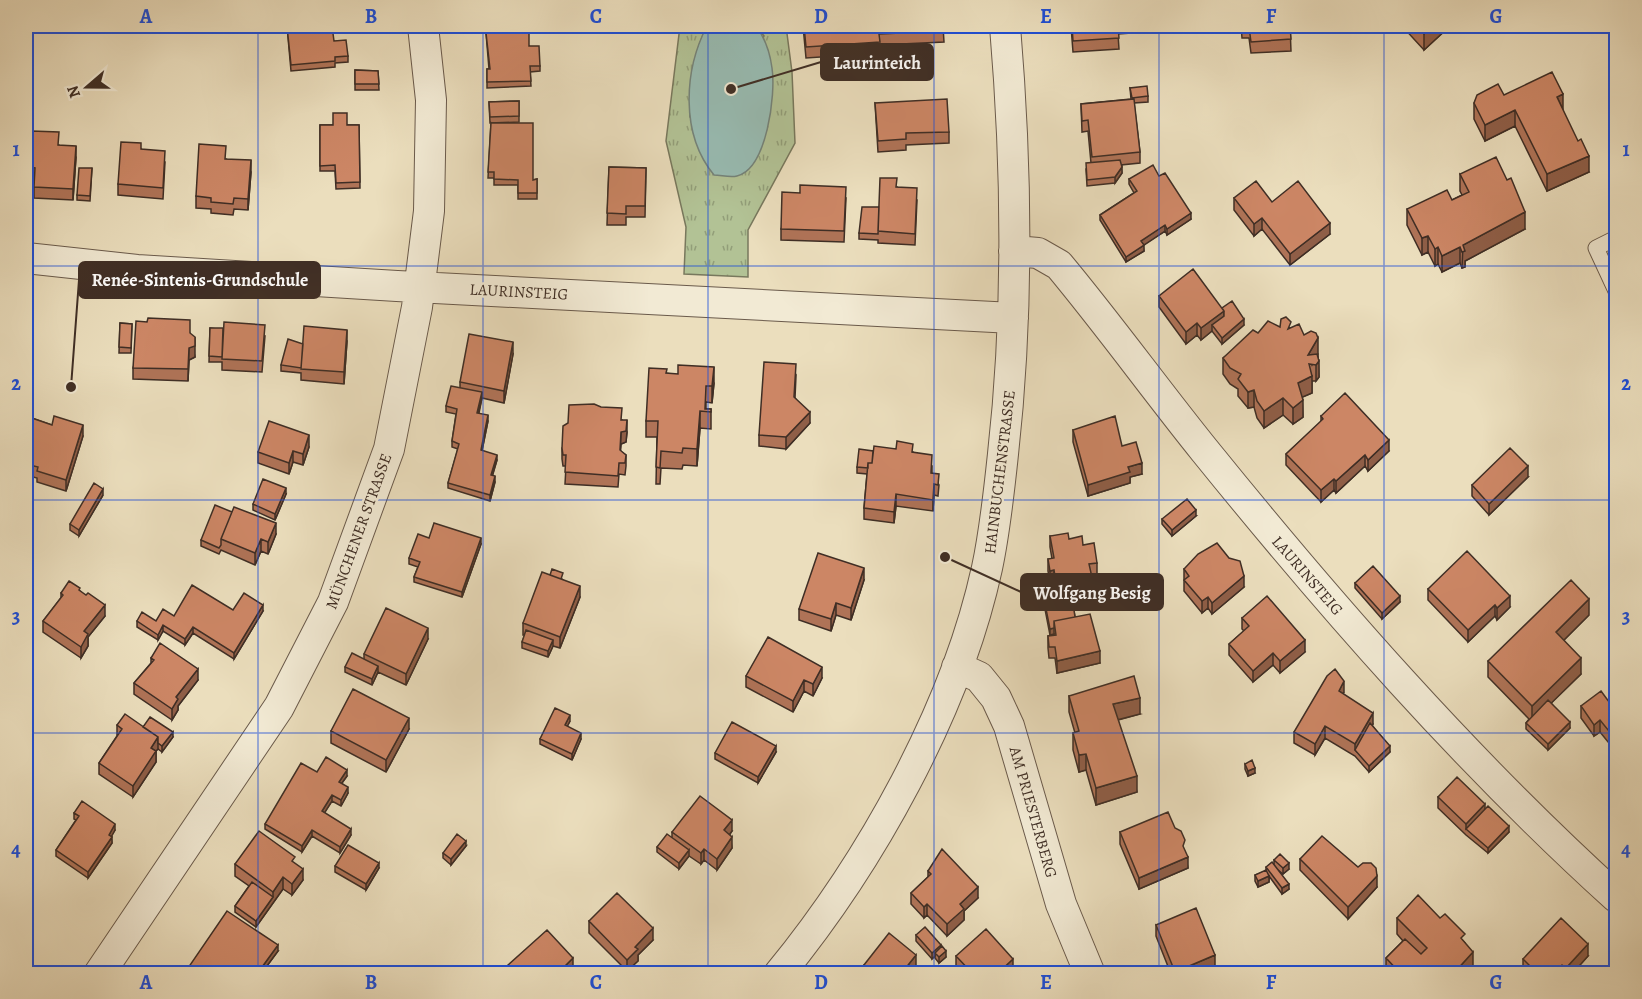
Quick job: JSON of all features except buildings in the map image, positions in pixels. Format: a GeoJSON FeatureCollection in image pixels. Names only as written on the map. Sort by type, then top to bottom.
{"type":"FeatureCollection","features":[{"type":"Feature","properties":{"kind":"street","name":"MÜNCHENER STRASSE"},"geometry":{"type":"LineString","coordinates":[[99,974],[270,721],[333,602],[389,449],[420,286],[429,211],[431,100],[423,26]]}},
{"type":"Feature","properties":{"kind":"street","name":"HAINBUCHENSTRASSE"},"geometry":{"type":"LineString","coordinates":[[778,974],[818,926],[866,852],[933,724],[957,668],[987,567],[1009,402],[1013,318],[1014,163],[1005,26]]}},
{"type":"Feature","properties":{"kind":"street","name":"LAURINSTEIG"},"geometry":{"type":"LineString","coordinates":[[1014,251],[1038,253],[1059,265],[1245,500],[1385,664],[1512,799],[1617,897]]}},
{"type":"Feature","properties":{"kind":"street","name":"LAURINSTEIG"},"geometry":{"type":"LineString","coordinates":[[26,258],[137,270],[1013,318]]}},
{"type":"Feature","properties":{"kind":"street","name":"AM PRIESTERBERG"},"geometry":{"type":"LineString","coordinates":[[957,668],[979,677],[996,698],[1009,726],[1035,822],[1061,904],[1090,974]]}},
{"type":"Feature","properties":{"kind":"lane"},"geometry":{"type":"LineString","coordinates":[[1617,238],[1596,248],[1617,291]]}},
{"type":"Feature","properties":{"kind":"green space"},"geometry":{"type":"Polygon","coordinates":[[[680,26],[707,26],[698,48],[693,70],[690,116],[764,36],[756,26],[786,26],[792,72],[795,143],[748,230],[748,277],[684,274],[686,227],[666,141],[680,26]]]}},
{"type":"Feature","properties":{"kind":"water"},"geometry":{"type":"Polygon","coordinates":[[[707,26],[756,26],[771,62],[773,80],[771,112],[762,146],[756,160],[747,170],[734,177],[714,175],[695,141],[691,121],[690,82],[699,43],[707,26]]]}},
{"type":"Feature","properties":{"kind":"place","name":"Laurinteich"},"geometry":{"type":"Point","coordinates":[731,89]}},
{"type":"Feature","properties":{"kind":"place","name":"Renée-Sintenis-Grundschule"},"geometry":{"type":"Point","coordinates":[71,387]}},
{"type":"Feature","properties":{"kind":"place","name":"Wolfgang Besig"},"geometry":{"type":"Point","coordinates":[945,557]}}]}
